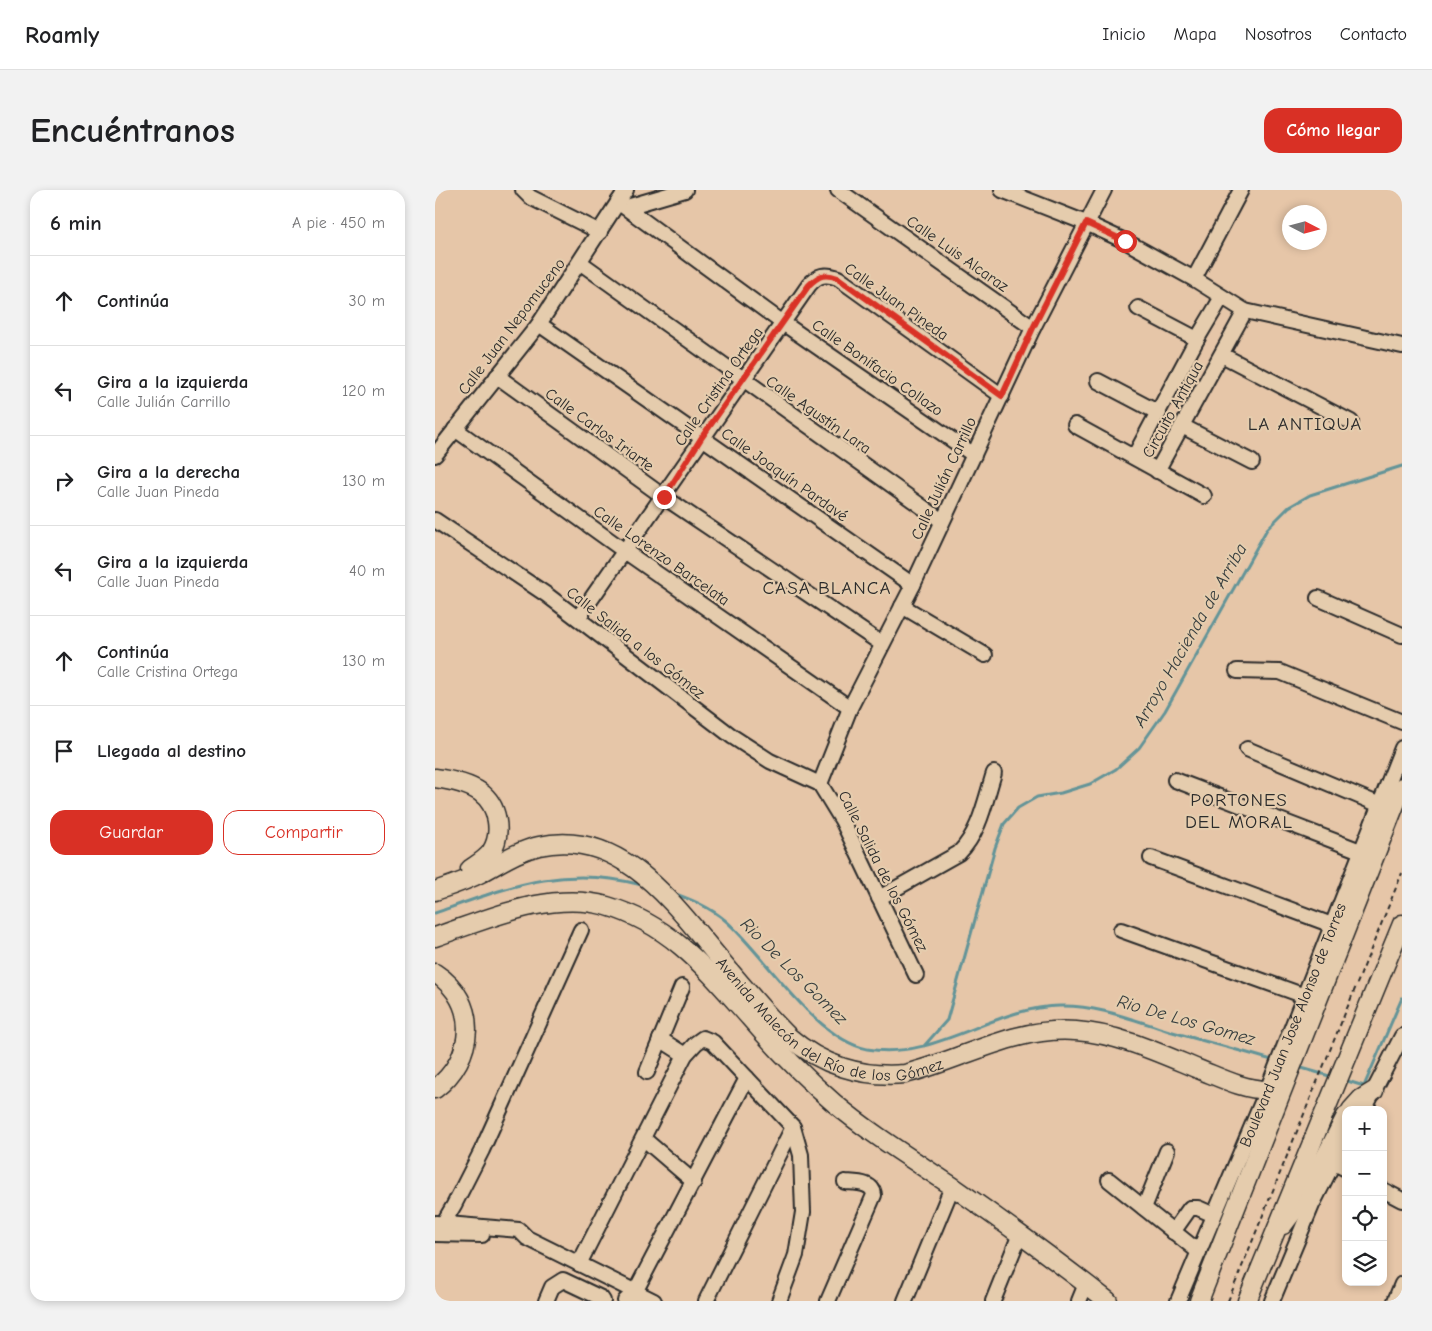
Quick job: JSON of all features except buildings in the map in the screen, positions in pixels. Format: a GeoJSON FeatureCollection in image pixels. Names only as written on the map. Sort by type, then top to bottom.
{"type":"FeatureCollection","features":[{"type":"Feature","properties":{"kind":"main road"},"geometry":{"type":"LineString","coordinates":[[435,778],[464,783],[482,793],[493,808],[497,826],[495,841],[488,856],[435,891]]}},
{"type":"Feature","properties":{"kind":"main road","name":"Boulevard Juan José Alonso de Torres"},"geometry":{"type":"LineString","coordinates":[[1199,1301],[1271,1092],[1292,1047],[1402,787]]}},
{"type":"Feature","properties":{"kind":"main road","name":"Avenida Malecón del Río de los Gómez"},"geometry":{"type":"LineString","coordinates":[[435,891],[469,879],[513,855],[540,846],[566,844],[591,848],[614,856],[642,873],[663,893],[761,1008],[802,1049],[833,1066],[888,1076],[905,1074],[1026,1034],[1050,1031],[1076,1031],[1124,1041],[1237,1085],[1271,1092]]}},
{"type":"Feature","properties":{"kind":"main road","name":"Avenida Malecón del Río de los Gómez"},"geometry":{"type":"LineString","coordinates":[[435,937],[502,914],[552,903],[578,902],[605,905],[656,926],[678,942],[702,964],[791,1062],[833,1102],[862,1126],[1020,1234],[1108,1301]]}},
{"type":"Feature","properties":{"kind":"main road"},"geometry":{"type":"LineString","coordinates":[[1247,1301],[1271,1239],[1331,1101],[1402,924]]}},
{"type":"Feature","properties":{"kind":"main road"},"geometry":{"type":"LineString","coordinates":[[435,973],[453,988],[467,1020],[465,1050],[460,1062],[451,1075],[435,1089]]}},
{"type":"Feature","properties":{"kind":"main road"},"geometry":{"type":"LineString","coordinates":[[1355,1106],[1361,1099],[1374,1091]]}},
{"type":"Feature","properties":{"kind":"main road"},"geometry":{"type":"LineString","coordinates":[[1271,1239],[1303,1201],[1342,1124]]}},
{"type":"Feature","properties":{"kind":"street"},"geometry":{"type":"LineString","coordinates":[[523,190],[529,197],[600,232]]}},
{"type":"Feature","properties":{"kind":"street"},"geometry":{"type":"LineString","coordinates":[[624,200],[685,190]]}},
{"type":"Feature","properties":{"kind":"street","name":"Calle Luis Alcaraz"},"geometry":{"type":"LineString","coordinates":[[838,190],[1033,328]]}},
{"type":"Feature","properties":{"kind":"street"},"geometry":{"type":"LineString","coordinates":[[1002,190],[1086,223],[1125,241],[1194,279],[1245,311],[1402,346]]}},
{"type":"Feature","properties":{"kind":"street","name":"Calle Julián Carrillo"},"geometry":{"type":"LineString","coordinates":[[820,784],[850,708],[913,584],[1033,328],[1104,190]]}},
{"type":"Feature","properties":{"kind":"street"},"geometry":{"type":"LineString","coordinates":[[1194,279],[1241,190]]}},
{"type":"Feature","properties":{"kind":"street","name":"Calle Juan Nepomuceno"},"geometry":{"type":"LineString","coordinates":[[435,455],[539,324],[600,232],[624,200]]}},
{"type":"Feature","properties":{"kind":"street","name":"Calle Bonifacio Collazo"},"geometry":{"type":"LineString","coordinates":[[624,200],[783,323],[974,455]]}},
{"type":"Feature","properties":{"kind":"street","name":"Calle Agustín Lara"},"geometry":{"type":"LineString","coordinates":[[581,263],[742,380],[942,521]]}},
{"type":"Feature","properties":{"kind":"street","name":"Calle Juan Pineda"},"geometry":{"type":"LineString","coordinates":[[783,323],[817,276],[831,275],[1002,396]]}},
{"type":"Feature","properties":{"kind":"street","name":"Circuito Antiqua"},"geometry":{"type":"LineString","coordinates":[[1222,297],[1197,339],[1134,457],[1157,471],[1245,311]]}},
{"type":"Feature","properties":{"kind":"street"},"geometry":{"type":"LineString","coordinates":[[1138,308],[1197,339]]}},
{"type":"Feature","properties":{"kind":"street","name":"Calle Cristina Ortega"},"geometry":{"type":"LineString","coordinates":[[578,618],[664,497],[702,437],[783,323]]}},
{"type":"Feature","properties":{"kind":"street","name":"Calle Joaquín Pardavé"},"geometry":{"type":"LineString","coordinates":[[539,324],[913,584]]}},
{"type":"Feature","properties":{"kind":"street"},"geometry":{"type":"LineString","coordinates":[[1222,355],[1351,422]]}},
{"type":"Feature","properties":{"kind":"street","name":"Calle Carlos Iriarte"},"geometry":{"type":"LineString","coordinates":[[497,376],[664,497],[882,644]]}},
{"type":"Feature","properties":{"kind":"street"},"geometry":{"type":"LineString","coordinates":[[1097,381],[1159,412]]}},
{"type":"Feature","properties":{"kind":"street"},"geometry":{"type":"LineString","coordinates":[[1075,424],[1134,457]]}},
{"type":"Feature","properties":{"kind":"street"},"geometry":{"type":"LineString","coordinates":[[1182,426],[1252,462]]}},
{"type":"Feature","properties":{"kind":"street","name":"Calle Lorenzo Barcelata"},"geometry":{"type":"LineString","coordinates":[[455,429],[625,552],[850,708]]}},
{"type":"Feature","properties":{"kind":"street"},"geometry":{"type":"LineString","coordinates":[[1157,471],[1204,496]]}},
{"type":"Feature","properties":{"kind":"street","name":"Calle Salida a los Gómez"},"geometry":{"type":"LineString","coordinates":[[435,520],[475,545],[578,618],[733,737],[770,761],[820,784]]}},
{"type":"Feature","properties":{"kind":"street"},"geometry":{"type":"LineString","coordinates":[[1319,598],[1402,635]]}},
{"type":"Feature","properties":{"kind":"street"},"geometry":{"type":"LineString","coordinates":[[902,606],[985,655]]}},
{"type":"Feature","properties":{"kind":"street"},"geometry":{"type":"LineString","coordinates":[[1237,671],[1280,672],[1402,722]]}},
{"type":"Feature","properties":{"kind":"street","name":"Boulevard Juan José Alonso de Torres"},"geometry":{"type":"LineString","coordinates":[[1292,1047],[1305,996],[1363,852],[1402,748]]}},
{"type":"Feature","properties":{"kind":"street"},"geometry":{"type":"LineString","coordinates":[[1247,749],[1380,805]]}},
{"type":"Feature","properties":{"kind":"street"},"geometry":{"type":"LineString","coordinates":[[879,898],[959,853],[969,843],[975,833],[994,773]]}},
{"type":"Feature","properties":{"kind":"street"},"geometry":{"type":"LineString","coordinates":[[1175,780],[1363,852]]}},
{"type":"Feature","properties":{"kind":"street","name":"Calle Salida de los Gómez"},"geometry":{"type":"LineString","coordinates":[[820,784],[842,820],[916,975]]}},
{"type":"Feature","properties":{"kind":"street"},"geometry":{"type":"LineString","coordinates":[[1151,858],[1237,888],[1332,925]]}},
{"type":"Feature","properties":{"kind":"street"},"geometry":{"type":"LineString","coordinates":[[581,930],[482,1150],[437,1229],[519,1230],[527,1238],[579,1264],[630,1296],[654,1301]]}},
{"type":"Feature","properties":{"kind":"street"},"geometry":{"type":"LineString","coordinates":[[1121,930],[1305,996]]}},
{"type":"Feature","properties":{"kind":"street"},"geometry":{"type":"LineString","coordinates":[[647,1072],[682,987]]}},
{"type":"Feature","properties":{"kind":"street"},"geometry":{"type":"LineString","coordinates":[[579,1264],[645,1139],[685,1055],[696,1042],[703,1038],[713,1042],[793,1127],[801,1154],[803,1212],[796,1255],[779,1301]]}},
{"type":"Feature","properties":{"kind":"street"},"geometry":{"type":"LineString","coordinates":[[660,1039],[685,1055]]}},
{"type":"Feature","properties":{"kind":"street"},"geometry":{"type":"LineString","coordinates":[[1366,1106],[1401,1040]]}},
{"type":"Feature","properties":{"kind":"street"},"geometry":{"type":"LineString","coordinates":[[630,1296],[693,1182],[747,1078]]}},
{"type":"Feature","properties":{"kind":"street","name":"Boulevard Juan José Alonso de Torres"},"geometry":{"type":"LineString","coordinates":[[1178,1301],[1214,1216],[1271,1092]]}},
{"type":"Feature","properties":{"kind":"street"},"geometry":{"type":"LineString","coordinates":[[706,1301],[793,1127]]}},
{"type":"Feature","properties":{"kind":"street"},"geometry":{"type":"LineString","coordinates":[[645,1139],[693,1182]]}},
{"type":"Feature","properties":{"kind":"street"},"geometry":{"type":"LineString","coordinates":[[1143,1208],[1167,1151]]}},
{"type":"Feature","properties":{"kind":"street"},"geometry":{"type":"LineString","coordinates":[[1272,1301],[1290,1252],[1340,1166],[1343,1151]]}},
{"type":"Feature","properties":{"kind":"street"},"geometry":{"type":"LineString","coordinates":[[1109,1180],[1199,1252]]}},
{"type":"Feature","properties":{"kind":"street"},"geometry":{"type":"LineString","coordinates":[[828,1301],[874,1195],[869,1185],[845,1182]]}},
{"type":"Feature","properties":{"kind":"street"},"geometry":{"type":"LineString","coordinates":[[905,1301],[952,1187]]}},
{"type":"Feature","properties":{"kind":"street"},"geometry":{"type":"LineString","coordinates":[[1387,1192],[1402,1200]]}},
{"type":"Feature","properties":{"kind":"street"},"geometry":{"type":"LineString","coordinates":[[1173,1232],[1190,1208],[1198,1208],[1214,1216]]}},
{"type":"Feature","properties":{"kind":"street"},"geometry":{"type":"LineString","coordinates":[[993,1301],[1020,1234]]}},
{"type":"Feature","properties":{"kind":"street"},"geometry":{"type":"LineString","coordinates":[[546,1301],[553,1287],[563,1280],[601,1298],[603,1301]]}},
{"type":"Feature","properties":{"kind":"street"},"geometry":{"type":"LineString","coordinates":[[1079,1301],[1086,1284]]}},
{"type":"Feature","properties":{"kind":"street"},"geometry":{"type":"LineString","coordinates":[[1395,1301],[1402,1284]]}},
{"type":"Feature","properties":{"kind":"path"},"geometry":{"type":"LineString","coordinates":[[1228,1301],[1402,873]]}},
{"type":"Feature","properties":{"kind":"waterway","name":"Arroyo Hacienda de Arriba"},"geometry":{"type":"LineString","coordinates":[[924,1046],[947,1020],[995,848],[1004,824],[1018,808],[1037,797],[1061,793],[1090,784],[1116,769],[1139,748],[1165,711],[1267,529],[1289,507],[1310,495],[1402,466]]}},
{"type":"Feature","properties":{"kind":"waterway","name":"Rio De Los Gomez"},"geometry":{"type":"LineString","coordinates":[[435,913],[512,887],[536,881],[586,877],[613,879],[642,885]]}},
{"type":"Feature","properties":{"kind":"waterway","name":"Rio De Los Gomez"},"geometry":{"type":"LineString","coordinates":[[673,893],[701,904],[720,916],[741,936],[810,1013],[829,1030],[848,1042],[867,1049],[892,1051],[917,1047],[940,1041],[1011,1015],[1035,1009],[1074,1006],[1101,1010],[1275,1061]]}},
{"type":"Feature","properties":{"kind":"waterway","name":"Rio De Los Gomez"},"geometry":{"type":"LineString","coordinates":[[1344,1080],[1364,1086],[1402,998]]}},
{"type":"Feature","properties":{"kind":"waterway","name":"Rio De Los Gomez"},"geometry":{"type":"LineString","coordinates":[[1298,1067],[1333,1077]]}},
{"type":"Feature","properties":{"kind":"district","name":"LA ANTIQUA"},"geometry":{"type":"Point","coordinates":[1305,423]}},
{"type":"Feature","properties":{"kind":"district","name":"CASA BLANCA"},"geometry":{"type":"Point","coordinates":[827,587]}},
{"type":"Feature","properties":{"kind":"district","name":"PORTONES DEL MORAL"},"geometry":{"type":"Point","coordinates":[1239,810]}},
{"type":"Feature","properties":{"kind":"route"},"geometry":{"type":"LineString","coordinates":[[664,497],[702,437],[817,276],[831,275],[838,278],[1002,396],[1033,328],[1086,223],[1125,241]]}}]}
